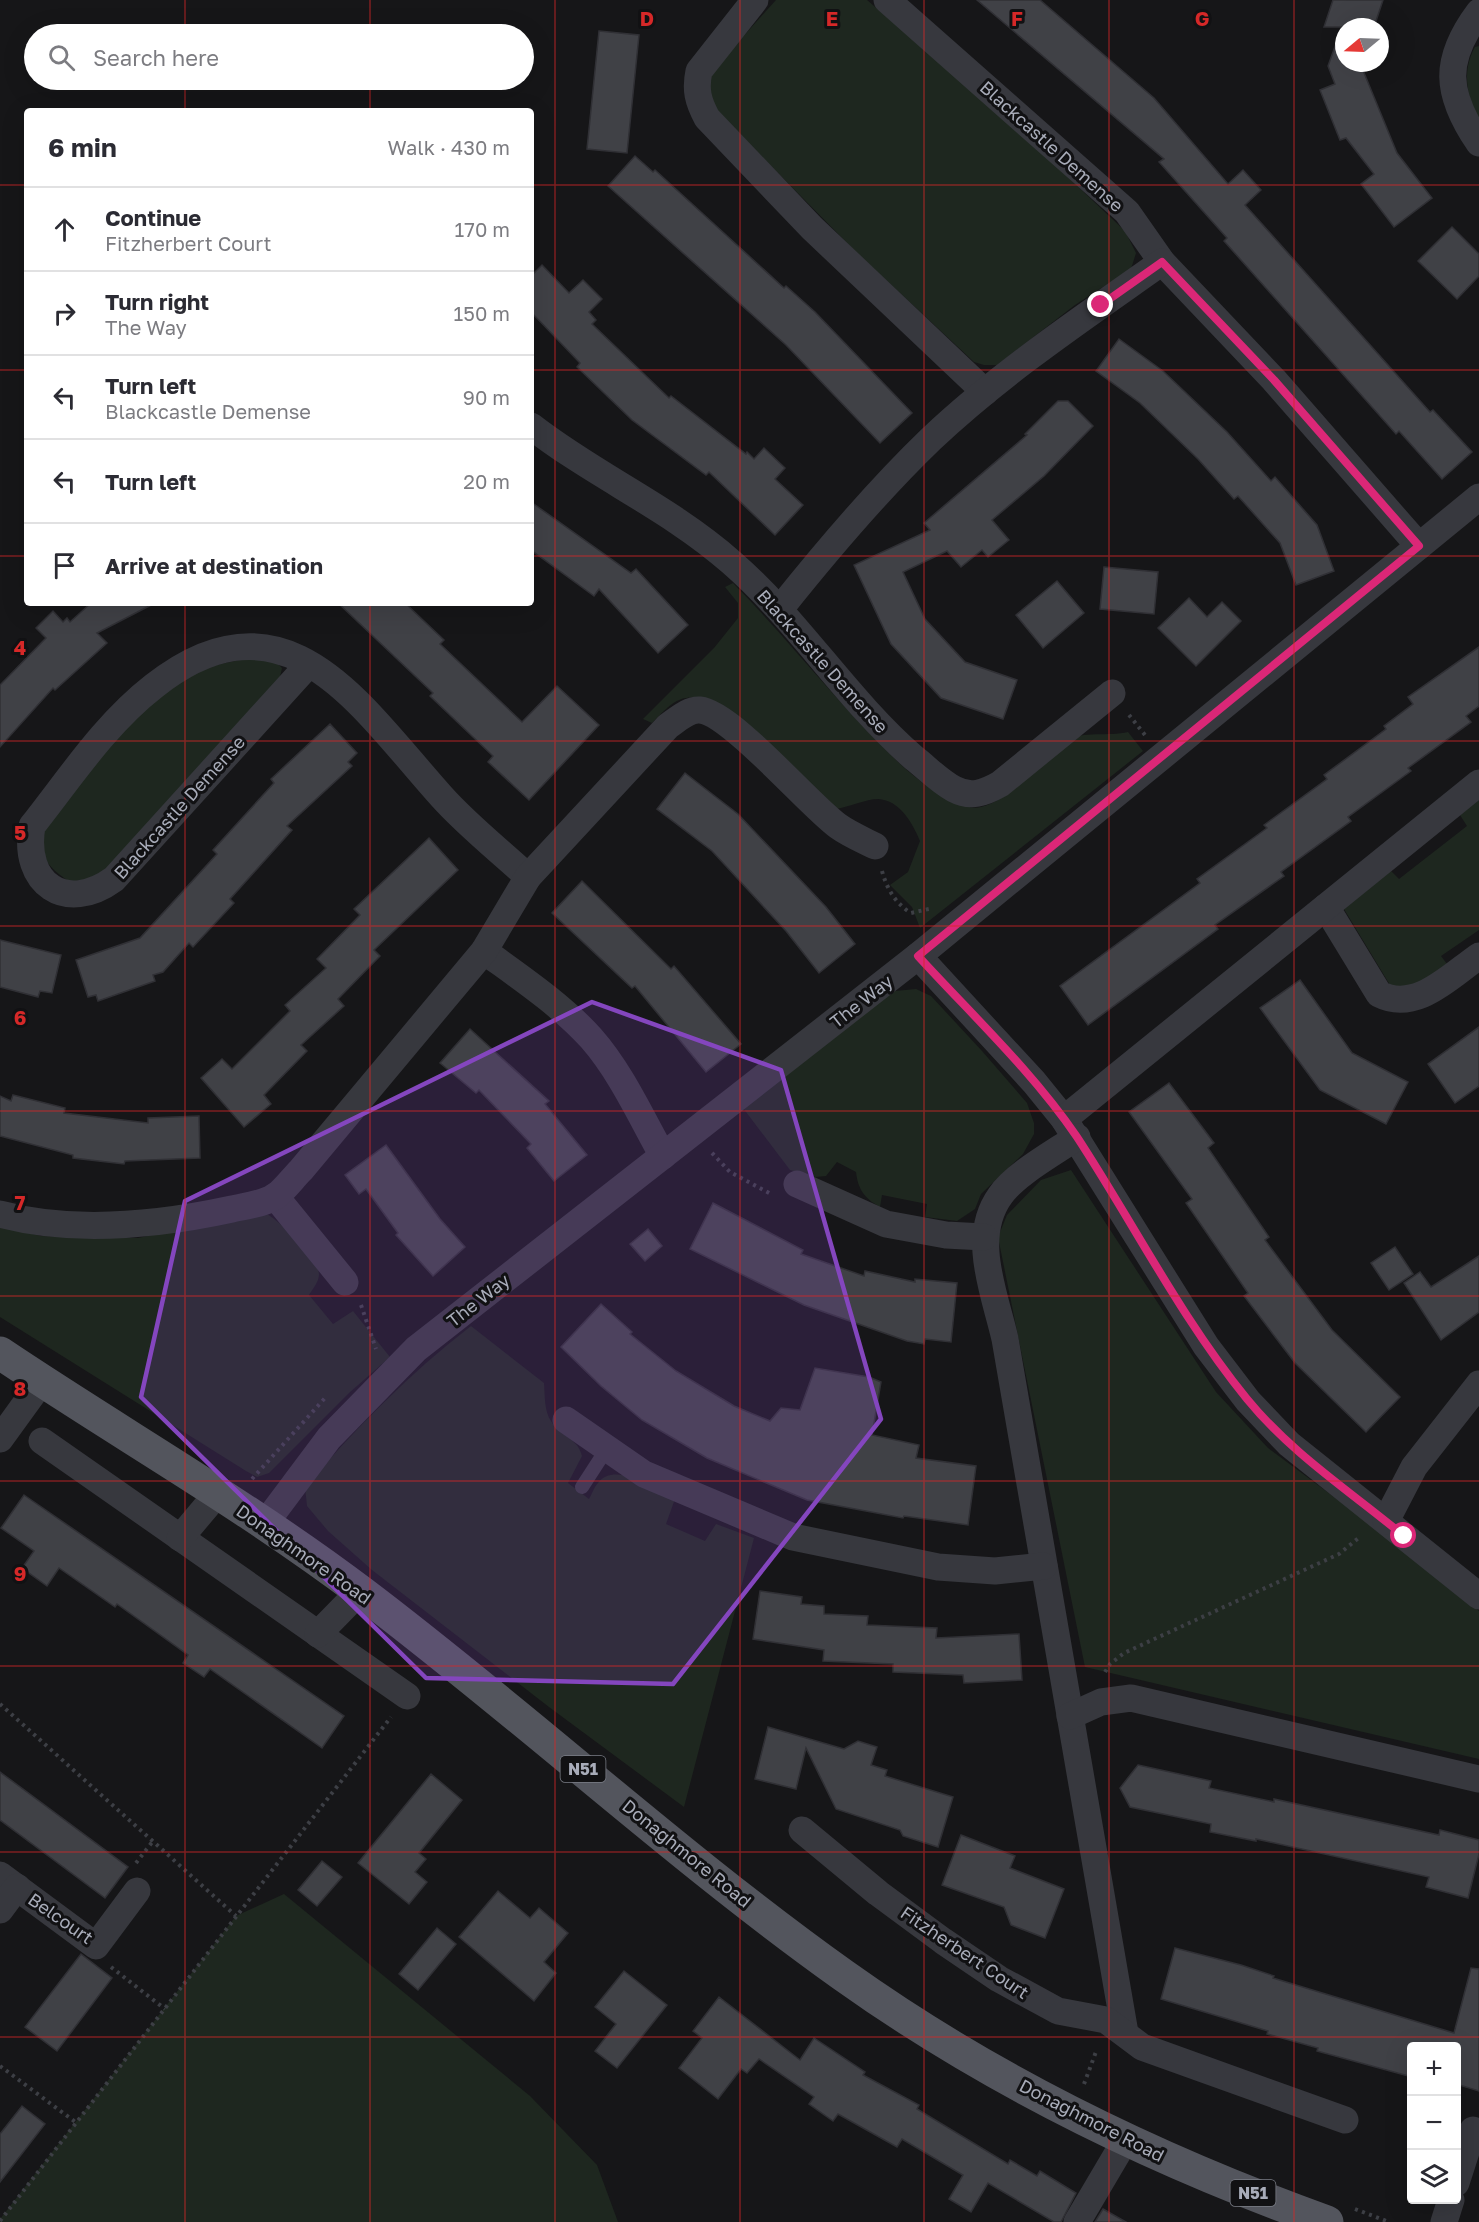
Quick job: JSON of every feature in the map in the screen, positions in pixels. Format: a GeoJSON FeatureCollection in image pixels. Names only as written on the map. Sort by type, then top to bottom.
{"type":"FeatureCollection","features":[{"type":"Feature","properties":{"kind":"main road","name":"Donaghmore Road"},"geometry":{"type":"LineString","coordinates":[[0,1353],[264,1525],[360,1591],[820,1959],[913,2022],[1062,2107],[1126,2139],[1179,2163],[1327,2222]]}},
{"type":"Feature","properties":{"kind":"street"},"geometry":{"type":"LineString","coordinates":[[755,0],[699,71],[696,85],[698,102],[707,118],[812,228],[985,392]]}},
{"type":"Feature","properties":{"kind":"street","name":"Blackcastle Demense"},"geometry":{"type":"LineString","coordinates":[[887,0],[1127,212],[1162,262],[1274,380],[1419,546]]}},
{"type":"Feature","properties":{"kind":"street"},"geometry":{"type":"LineString","coordinates":[[1479,12],[1464,32],[1455,52],[1452,77],[1458,106],[1479,143]]}},
{"type":"Feature","properties":{"kind":"street"},"geometry":{"type":"LineString","coordinates":[[780,609],[868,506],[931,440],[1018,365],[1162,262]]}},
{"type":"Feature","properties":{"kind":"street","name":"Blackcastle Demense"},"geometry":{"type":"LineString","coordinates":[[534,428],[563,451],[679,521],[731,562],[780,609],[886,733],[953,789],[969,795],[985,792],[1000,784],[1112,693]]}},
{"type":"Feature","properties":{"kind":"street","name":"The Way"},"geometry":{"type":"LineString","coordinates":[[264,1525],[329,1438],[416,1349],[953,928],[1479,497]]}},
{"type":"Feature","properties":{"kind":"street","name":"Blackcastle Demense"},"geometry":{"type":"LineString","coordinates":[[309,664],[114,879],[100,890],[82,895],[67,895],[41,878],[31,854],[32,826],[116,720],[154,686],[186,664],[217,650],[247,644],[276,649],[309,664],[329,675],[358,700],[444,799],[528,877]]}},
{"type":"Feature","properties":{"kind":"street"},"geometry":{"type":"LineString","coordinates":[[0,1214],[50,1222],[143,1223],[198,1216],[256,1203],[275,1196],[301,1170],[484,951],[528,877],[668,726],[685,714],[701,710],[715,717],[742,736],[838,826],[875,846]]}},
{"type":"Feature","properties":{"kind":"street"},"geometry":{"type":"LineString","coordinates":[[1116,2026],[1070,1716],[1005,1339],[988,1265],[984,1237],[989,1217],[1000,1195],[1028,1171],[1070,1128],[1326,907],[1479,783]]}},
{"type":"Feature","properties":{"kind":"street"},"geometry":{"type":"LineString","coordinates":[[1326,907],[1379,994],[1392,1000],[1406,1001],[1422,996],[1479,956]]}},
{"type":"Feature","properties":{"kind":"street"},"geometry":{"type":"LineString","coordinates":[[484,951],[558,1006],[592,1039],[618,1075],[663,1156]]}},
{"type":"Feature","properties":{"kind":"street"},"geometry":{"type":"LineString","coordinates":[[918,956],[1034,1082],[1070,1128],[1206,1346],[1248,1401],[1289,1444],[1479,1596]]}},
{"type":"Feature","properties":{"kind":"street"},"geometry":{"type":"LineString","coordinates":[[796,1184],[886,1224],[946,1235],[984,1237]]}},
{"type":"Feature","properties":{"kind":"street"},"geometry":{"type":"LineString","coordinates":[[275,1196],[345,1282]]}},
{"type":"Feature","properties":{"kind":"street"},"geometry":{"type":"LineString","coordinates":[[0,1439],[42,1381]]}},
{"type":"Feature","properties":{"kind":"street"},"geometry":{"type":"LineString","coordinates":[[1386,1521],[1414,1467],[1479,1384]]}},
{"type":"Feature","properties":{"kind":"street"},"geometry":{"type":"LineString","coordinates":[[567,1420],[606,1450],[644,1474],[792,1537],[938,1567],[995,1571],[1044,1566]]}},
{"type":"Feature","properties":{"kind":"street"},"geometry":{"type":"LineString","coordinates":[[42,1442],[407,1696]]}},
{"type":"Feature","properties":{"kind":"street"},"geometry":{"type":"LineString","coordinates":[[180,1538],[217,1494]]}},
{"type":"Feature","properties":{"kind":"street"},"geometry":{"type":"LineString","coordinates":[[318,1634],[360,1591]]}},
{"type":"Feature","properties":{"kind":"street"},"geometry":{"type":"LineString","coordinates":[[1070,1716],[1101,1702],[1131,1698],[1479,1779]]}},
{"type":"Feature","properties":{"kind":"street","name":"Fitzherbert Court"},"geometry":{"type":"LineString","coordinates":[[802,1830],[878,1893],[999,1979],[1058,2011],[1116,2026],[1142,2047],[1345,2120]]}},
{"type":"Feature","properties":{"kind":"street"},"geometry":{"type":"LineString","coordinates":[[0,1910],[8,1881]]}},
{"type":"Feature","properties":{"kind":"street","name":"Belcourt"},"geometry":{"type":"LineString","coordinates":[[8,1881],[96,1946],[137,1891]]}},
{"type":"Feature","properties":{"kind":"street"},"geometry":{"type":"LineString","coordinates":[[1461,2167],[1473,2130]]}},
{"type":"Feature","properties":{"kind":"street"},"geometry":{"type":"LineString","coordinates":[[1077,2222],[1126,2139]]}},
{"type":"Feature","properties":{"kind":"street"},"geometry":{"type":"LineString","coordinates":[[1444,2222],[1449,2204]]}},
{"type":"Feature","properties":{"kind":"lane"},"geometry":{"type":"LineString","coordinates":[[582,1488],[606,1450]]}},
{"type":"Feature","properties":{"kind":"path"},"geometry":{"type":"LineString","coordinates":[[1112,693],[1162,756]]}},
{"type":"Feature","properties":{"kind":"path"},"geometry":{"type":"LineString","coordinates":[[875,846],[886,887],[902,908],[911,913],[932,907],[953,928]]}},
{"type":"Feature","properties":{"kind":"path"},"geometry":{"type":"LineString","coordinates":[[695,1131],[721,1165],[747,1184],[777,1196],[796,1184]]}},
{"type":"Feature","properties":{"kind":"path"},"geometry":{"type":"LineString","coordinates":[[345,1282],[362,1306],[376,1348],[370,1354]]}},
{"type":"Feature","properties":{"kind":"path"},"geometry":{"type":"LineString","coordinates":[[250,1482],[330,1393]]}},
{"type":"Feature","properties":{"kind":"path"},"geometry":{"type":"LineString","coordinates":[[1101,1702],[1100,1683],[1110,1664],[1124,1653],[1339,1554],[1386,1521]]}},
{"type":"Feature","properties":{"kind":"path"},"geometry":{"type":"LineString","coordinates":[[0,2221],[78,2124],[407,1696]]}},
{"type":"Feature","properties":{"kind":"path"},"geometry":{"type":"LineString","coordinates":[[0,1704],[236,1916]]}},
{"type":"Feature","properties":{"kind":"path"},"geometry":{"type":"LineString","coordinates":[[96,1946],[106,1963],[165,2009]]}},
{"type":"Feature","properties":{"kind":"path"},"geometry":{"type":"LineString","coordinates":[[1062,2107],[1075,2089],[1087,2082],[1116,2026]]}},
{"type":"Feature","properties":{"kind":"path"},"geometry":{"type":"LineString","coordinates":[[0,2066],[78,2124]]}},
{"type":"Feature","properties":{"kind":"highlighted area"},"geometry":{"type":"Polygon","coordinates":[[[592,1002],[781,1070],[881,1419],[673,1684],[426,1678],[141,1397],[185,1201],[592,1002]]]}},
{"type":"Feature","properties":{"kind":"shaded area"},"geometry":{"type":"Polygon","coordinates":[[[776,0],[867,0],[1002,115],[1125,231],[1136,253],[1131,269],[1075,305],[997,365],[974,362],[855,251],[713,107],[708,88],[713,70],[776,0]]]}},
{"type":"Feature","properties":{"kind":"shaded area"},"geometry":{"type":"Polygon","coordinates":[[[1479,46],[1479,126],[1469,96],[1467,76],[1470,57],[1475,47],[1479,46]]]}},
{"type":"Feature","properties":{"kind":"shaded area"},"geometry":{"type":"Polygon","coordinates":[[[733,583],[896,760],[936,792],[960,804],[981,807],[1005,796],[1055,749],[1073,738],[1128,732],[1143,751],[920,928],[912,907],[890,885],[908,872],[920,841],[914,827],[899,808],[886,800],[878,799],[836,809],[716,702],[695,698],[680,699],[652,723],[643,719],[714,648],[738,618],[738,603],[725,587],[733,583]]]}},
{"type":"Feature","properties":{"kind":"shaded area"},"geometry":{"type":"Polygon","coordinates":[[[253,657],[277,663],[282,668],[280,677],[108,870],[95,878],[70,882],[54,870],[43,853],[42,846],[48,823],[80,779],[124,731],[165,691],[187,675],[205,668],[253,657]]]}},
{"type":"Feature","properties":{"kind":"shaded area"},"geometry":{"type":"Polygon","coordinates":[[[1479,800],[1479,930],[1441,956],[1447,964],[1410,990],[1390,985],[1344,909],[1391,871],[1399,879],[1467,826],[1460,815],[1479,800]]]}},
{"type":"Feature","properties":{"kind":"shaded area"},"geometry":{"type":"Polygon","coordinates":[[[916,989],[931,996],[982,1051],[1027,1103],[1034,1123],[1034,1134],[1023,1154],[981,1194],[975,1209],[957,1221],[925,1217],[927,1204],[882,1195],[880,1207],[863,1192],[856,1172],[837,1162],[826,1176],[815,1177],[790,1170],[743,1108],[895,991],[916,989]]]}},
{"type":"Feature","properties":{"kind":"shaded area"},"geometry":{"type":"Polygon","coordinates":[[[1071,1170],[1216,1392],[1268,1448],[1357,1514],[1479,1611],[1479,1759],[1085,1667],[998,1237],[1007,1215],[1041,1180],[1071,1170]]]}},
{"type":"Feature","properties":{"kind":"shaded area"},"geometry":{"type":"Polygon","coordinates":[[[263,1212],[287,1230],[312,1258],[319,1277],[309,1295],[333,1324],[353,1311],[390,1357],[349,1393],[269,1473],[257,1477],[246,1471],[0,1317],[0,1226],[41,1236],[138,1238],[263,1212]]]}},
{"type":"Feature","properties":{"kind":"shaded area"},"geometry":{"type":"Polygon","coordinates":[[[471,1326],[544,1383],[545,1403],[549,1417],[559,1430],[577,1445],[582,1456],[568,1483],[589,1499],[605,1477],[625,1476],[647,1484],[675,1499],[666,1524],[705,1541],[716,1524],[754,1538],[684,1807],[549,1707],[372,1570],[328,1531],[307,1506],[305,1487],[344,1444],[405,1382],[471,1326]]]}},
{"type":"Feature","properties":{"kind":"shaded area"},"geometry":{"type":"Polygon","coordinates":[[[284,1894],[530,2096],[597,2165],[618,2222],[0,2222],[0,2219],[236,1916],[284,1894]]]}},
{"type":"Feature","properties":{"kind":"building"},"geometry":{"type":"Polygon","coordinates":[[[977,0],[1040,0],[1154,98],[1228,184],[1243,170],[1261,190],[1245,205],[1430,412],[1433,410],[1472,452],[1442,479],[1399,431],[1396,434],[1224,241],[1227,238],[1159,162],[1164,159],[977,0]]]}},
{"type":"Feature","properties":{"kind":"building"},"geometry":{"type":"Polygon","coordinates":[[[1333,0],[1383,0],[1377,18],[1335,18],[1335,27],[1324,27],[1333,0]]]}},
{"type":"Feature","properties":{"kind":"building"},"geometry":{"type":"Polygon","coordinates":[[[599,31],[639,35],[627,153],[587,149],[599,31]]]}},
{"type":"Feature","properties":{"kind":"building"},"geometry":{"type":"Polygon","coordinates":[[[1335,46],[1335,72],[1364,72],[1397,153],[1432,198],[1394,227],[1361,184],[1374,174],[1346,138],[1340,140],[1320,90],[1335,84],[1328,66],[1335,46]]]}},
{"type":"Feature","properties":{"kind":"building"},"geometry":{"type":"Polygon","coordinates":[[[635,156],[653,172],[655,170],[784,288],[786,286],[815,312],[912,413],[880,443],[786,345],[608,186],[635,156]]]}},
{"type":"Feature","properties":{"kind":"building"},"geometry":{"type":"Polygon","coordinates":[[[1452,227],[1479,254],[1479,276],[1457,299],[1418,261],[1452,227]]]}},
{"type":"Feature","properties":{"kind":"building"},"geometry":{"type":"Polygon","coordinates":[[[542,265],[569,293],[583,280],[602,299],[589,312],[596,320],[592,324],[669,398],[671,396],[754,459],[764,448],[785,468],[775,479],[803,505],[775,535],[709,472],[706,475],[632,420],[577,367],[580,363],[534,315],[534,273],[542,265]]]}},
{"type":"Feature","properties":{"kind":"building"},"geometry":{"type":"Polygon","coordinates":[[[1119,339],[1163,371],[1227,432],[1271,481],[1275,477],[1317,525],[1334,571],[1296,585],[1280,543],[1238,496],[1234,499],[1198,459],[1140,403],[1096,371],[1119,339]]]}},
{"type":"Feature","properties":{"kind":"building"},"geometry":{"type":"Polygon","coordinates":[[[1058,401],[1068,401],[1093,426],[1044,476],[992,520],[1009,540],[988,557],[982,550],[961,567],[947,551],[903,572],[925,619],[965,662],[1017,680],[1003,719],[941,698],[891,644],[854,565],[930,530],[924,523],[1027,435],[1025,434],[1058,401]]]}},
{"type":"Feature","properties":{"kind":"building"},"geometry":{"type":"Polygon","coordinates":[[[534,504],[631,573],[636,569],[688,625],[658,653],[599,589],[594,596],[534,552],[534,504]]]}},
{"type":"Feature","properties":{"kind":"building"},"geometry":{"type":"Polygon","coordinates":[[[1104,567],[1158,572],[1154,614],[1100,609],[1104,567]]]}},
{"type":"Feature","properties":{"kind":"building"},"geometry":{"type":"Polygon","coordinates":[[[1057,581],[1084,613],[1043,648],[1016,615],[1057,581]]]}},
{"type":"Feature","properties":{"kind":"building"},"geometry":{"type":"Polygon","coordinates":[[[1189,598],[1207,617],[1222,602],[1241,621],[1196,666],[1158,628],[1189,598]]]}},
{"type":"Feature","properties":{"kind":"building"},"geometry":{"type":"Polygon","coordinates":[[[88,606],[149,606],[97,633],[107,643],[55,690],[53,688],[0,747],[0,685],[46,638],[36,628],[53,611],[63,622],[67,618],[70,622],[88,606]]]}},
{"type":"Feature","properties":{"kind":"building"},"geometry":{"type":"Polygon","coordinates":[[[341,606],[408,606],[444,640],[440,644],[522,722],[557,686],[599,725],[529,800],[488,762],[493,756],[430,696],[433,693],[341,606]]]}},
{"type":"Feature","properties":{"kind":"building"},"geometry":{"type":"Polygon","coordinates":[[[1479,647],[1479,706],[1466,716],[1471,722],[1408,768],[1411,771],[1348,817],[1351,821],[1281,872],[1284,876],[1215,925],[1218,929],[1088,1025],[1060,986],[1200,883],[1197,879],[1267,828],[1264,825],[1327,779],[1324,775],[1386,729],[1384,726],[1413,704],[1408,697],[1479,647]]]}},
{"type":"Feature","properties":{"kind":"building"},"geometry":{"type":"Polygon","coordinates":[[[330,724],[357,753],[348,762],[352,766],[287,826],[292,830],[230,899],[234,903],[193,947],[189,943],[163,972],[153,975],[155,981],[98,1001],[96,995],[88,997],[76,960],[140,938],[217,854],[213,850],[274,783],[271,779],[330,724]]]}},
{"type":"Feature","properties":{"kind":"building"},"geometry":{"type":"Polygon","coordinates":[[[685,773],[738,814],[826,907],[855,944],[819,973],[786,931],[712,851],[657,809],[685,773]]]}},
{"type":"Feature","properties":{"kind":"building"},"geometry":{"type":"Polygon","coordinates":[[[429,838],[458,870],[374,950],[380,956],[338,999],[344,1006],[301,1045],[307,1051],[264,1095],[271,1104],[244,1127],[201,1078],[222,1059],[232,1069],[290,1011],[285,1005],[326,968],[317,959],[360,915],[354,909],[429,838]]]}},
{"type":"Feature","properties":{"kind":"building"},"geometry":{"type":"Polygon","coordinates":[[[582,881],[671,969],[674,966],[741,1044],[706,1072],[635,986],[632,988],[552,913],[582,881]]]}},
{"type":"Feature","properties":{"kind":"building"},"geometry":{"type":"Polygon","coordinates":[[[0,940],[61,955],[52,993],[40,991],[38,997],[0,987],[0,940]]]}},
{"type":"Feature","properties":{"kind":"building"},"geometry":{"type":"Polygon","coordinates":[[[1300,980],[1352,1053],[1408,1082],[1386,1124],[1320,1090],[1260,1008],[1300,980]]]}},
{"type":"Feature","properties":{"kind":"building"},"geometry":{"type":"Polygon","coordinates":[[[1479,1027],[1479,1086],[1455,1103],[1428,1064],[1479,1027]]]}},
{"type":"Feature","properties":{"kind":"building"},"geometry":{"type":"Polygon","coordinates":[[[470,1029],[549,1101],[545,1104],[587,1155],[554,1181],[527,1148],[531,1144],[479,1090],[476,1093],[440,1063],[470,1029]]]}},
{"type":"Feature","properties":{"kind":"building"},"geometry":{"type":"Polygon","coordinates":[[[1169,1083],[1214,1143],[1208,1148],[1269,1237],[1265,1240],[1332,1330],[1400,1397],[1366,1432],[1295,1363],[1244,1296],[1248,1293],[1186,1203],[1192,1199],[1129,1112],[1169,1083]]]}},
{"type":"Feature","properties":{"kind":"building"},"geometry":{"type":"Polygon","coordinates":[[[13,1095],[65,1108],[64,1113],[148,1123],[148,1118],[199,1116],[200,1158],[125,1161],[124,1164],[73,1158],[73,1155],[0,1136],[0,1096],[11,1101],[13,1095]]]}},
{"type":"Feature","properties":{"kind":"building"},"geometry":{"type":"Polygon","coordinates":[[[386,1145],[440,1219],[465,1247],[433,1276],[396,1235],[398,1233],[366,1189],[359,1194],[345,1175],[386,1145]]]}},
{"type":"Feature","properties":{"kind":"building"},"geometry":{"type":"Polygon","coordinates":[[[713,1203],[803,1250],[801,1254],[864,1276],[865,1271],[915,1282],[915,1279],[957,1283],[951,1342],[925,1339],[924,1344],[907,1341],[804,1305],[690,1249],[713,1203]]]}},
{"type":"Feature","properties":{"kind":"building"},"geometry":{"type":"Polygon","coordinates":[[[648,1229],[662,1246],[645,1261],[630,1244],[648,1229]]]}},
{"type":"Feature","properties":{"kind":"building"},"geometry":{"type":"Polygon","coordinates":[[[1395,1247],[1413,1274],[1389,1290],[1371,1263],[1395,1247]]]}},
{"type":"Feature","properties":{"kind":"building"},"geometry":{"type":"Polygon","coordinates":[[[1479,1256],[1479,1312],[1441,1340],[1404,1283],[1420,1272],[1431,1287],[1479,1256]]]}},
{"type":"Feature","properties":{"kind":"building"},"geometry":{"type":"Polygon","coordinates":[[[601,1304],[632,1332],[630,1334],[676,1371],[734,1406],[770,1421],[781,1408],[800,1410],[815,1368],[869,1377],[881,1382],[872,1435],[919,1445],[916,1458],[976,1466],[968,1525],[904,1516],[903,1518],[807,1500],[707,1458],[642,1420],[601,1386],[561,1347],[601,1304]]]}},
{"type":"Feature","properties":{"kind":"building"},"geometry":{"type":"Polygon","coordinates":[[[24,1495],[344,1716],[322,1748],[210,1669],[204,1677],[183,1663],[188,1655],[117,1604],[115,1607],[59,1568],[47,1586],[22,1568],[34,1551],[1,1528],[24,1495]]]}},
{"type":"Feature","properties":{"kind":"building"},"geometry":{"type":"Polygon","coordinates":[[[760,1591],[802,1597],[801,1604],[824,1606],[824,1614],[868,1616],[867,1625],[937,1628],[936,1638],[1019,1634],[1022,1680],[964,1683],[963,1675],[893,1672],[893,1664],[823,1661],[824,1650],[753,1639],[760,1591]]]}},
{"type":"Feature","properties":{"kind":"building"},"geometry":{"type":"Polygon","coordinates":[[[768,1727],[844,1749],[858,1741],[877,1747],[871,1765],[887,1770],[885,1776],[953,1797],[938,1847],[903,1836],[900,1830],[836,1809],[806,1748],[796,1789],[755,1779],[768,1727]]]}},
{"type":"Feature","properties":{"kind":"building"},"geometry":{"type":"Polygon","coordinates":[[[1138,1765],[1211,1781],[1209,1788],[1274,1802],[1274,1799],[1439,1835],[1440,1830],[1479,1840],[1479,1854],[1468,1898],[1426,1887],[1429,1877],[1256,1839],[1256,1841],[1210,1832],[1211,1824],[1130,1807],[1120,1788],[1138,1765]]]}},
{"type":"Feature","properties":{"kind":"building"},"geometry":{"type":"Polygon","coordinates":[[[0,1772],[128,1867],[105,1898],[0,1820],[0,1772]]]}},
{"type":"Feature","properties":{"kind":"building"},"geometry":{"type":"Polygon","coordinates":[[[431,1774],[462,1800],[419,1853],[426,1859],[415,1872],[427,1882],[409,1904],[358,1863],[431,1774]]]}},
{"type":"Feature","properties":{"kind":"building"},"geometry":{"type":"Polygon","coordinates":[[[961,1835],[1015,1856],[1010,1868],[1064,1889],[1045,1938],[1011,1925],[1004,1907],[942,1885],[961,1835]]]}},
{"type":"Feature","properties":{"kind":"building"},"geometry":{"type":"Polygon","coordinates":[[[322,1861],[342,1877],[317,1906],[298,1890],[322,1861]]]}},
{"type":"Feature","properties":{"kind":"building"},"geometry":{"type":"Polygon","coordinates":[[[498,1891],[530,1918],[539,1908],[568,1933],[544,1962],[556,1973],[534,2001],[459,1937],[498,1891]]]}},
{"type":"Feature","properties":{"kind":"building"},"geometry":{"type":"Polygon","coordinates":[[[437,1928],[456,1944],[418,1990],[399,1974],[437,1928]]]}},
{"type":"Feature","properties":{"kind":"building"},"geometry":{"type":"Polygon","coordinates":[[[1175,1948],[1241,1965],[1274,1976],[1273,1978],[1454,2033],[1471,1968],[1479,1969],[1479,2091],[1461,2086],[1461,2042],[1407,2042],[1407,2076],[1317,2051],[1318,2048],[1267,2034],[1268,2031],[1161,1999],[1175,1948]]]}},
{"type":"Feature","properties":{"kind":"building"},"geometry":{"type":"Polygon","coordinates":[[[81,1954],[112,1978],[57,2051],[25,2027],[81,1954]]]}},
{"type":"Feature","properties":{"kind":"building"},"geometry":{"type":"Polygon","coordinates":[[[624,1971],[667,2005],[617,2068],[595,2051],[616,2024],[595,2007],[624,1971]]]}},
{"type":"Feature","properties":{"kind":"building"},"geometry":{"type":"Polygon","coordinates":[[[719,1997],[800,2060],[814,2038],[865,2072],[863,2075],[919,2105],[917,2109],[1008,2164],[1010,2160],[1037,2176],[1040,2171],[1076,2193],[1061,2222],[1054,2222],[988,2183],[971,2212],[949,2199],[963,2175],[902,2139],[897,2147],[838,2114],[833,2121],[809,2104],[814,2097],[759,2059],[747,2073],[741,2069],[718,2099],[679,2068],[702,2038],[693,2031],[719,1997]]]}},
{"type":"Feature","properties":{"kind":"building"},"geometry":{"type":"Polygon","coordinates":[[[22,2106],[45,2124],[0,2182],[0,2134],[22,2106]]]}},
{"type":"Feature","properties":{"kind":"building"},"geometry":{"type":"Polygon","coordinates":[[[1103,2209],[1126,2222],[1095,2222],[1103,2209]]]}},
{"type":"Feature","properties":{"kind":"route"},"geometry":{"type":"LineString","coordinates":[[1101,305],[1162,262],[1274,380],[1419,546],[918,956],[1034,1082],[1064,1119],[1206,1346],[1248,1401],[1289,1444],[1404,1536]]}}]}
